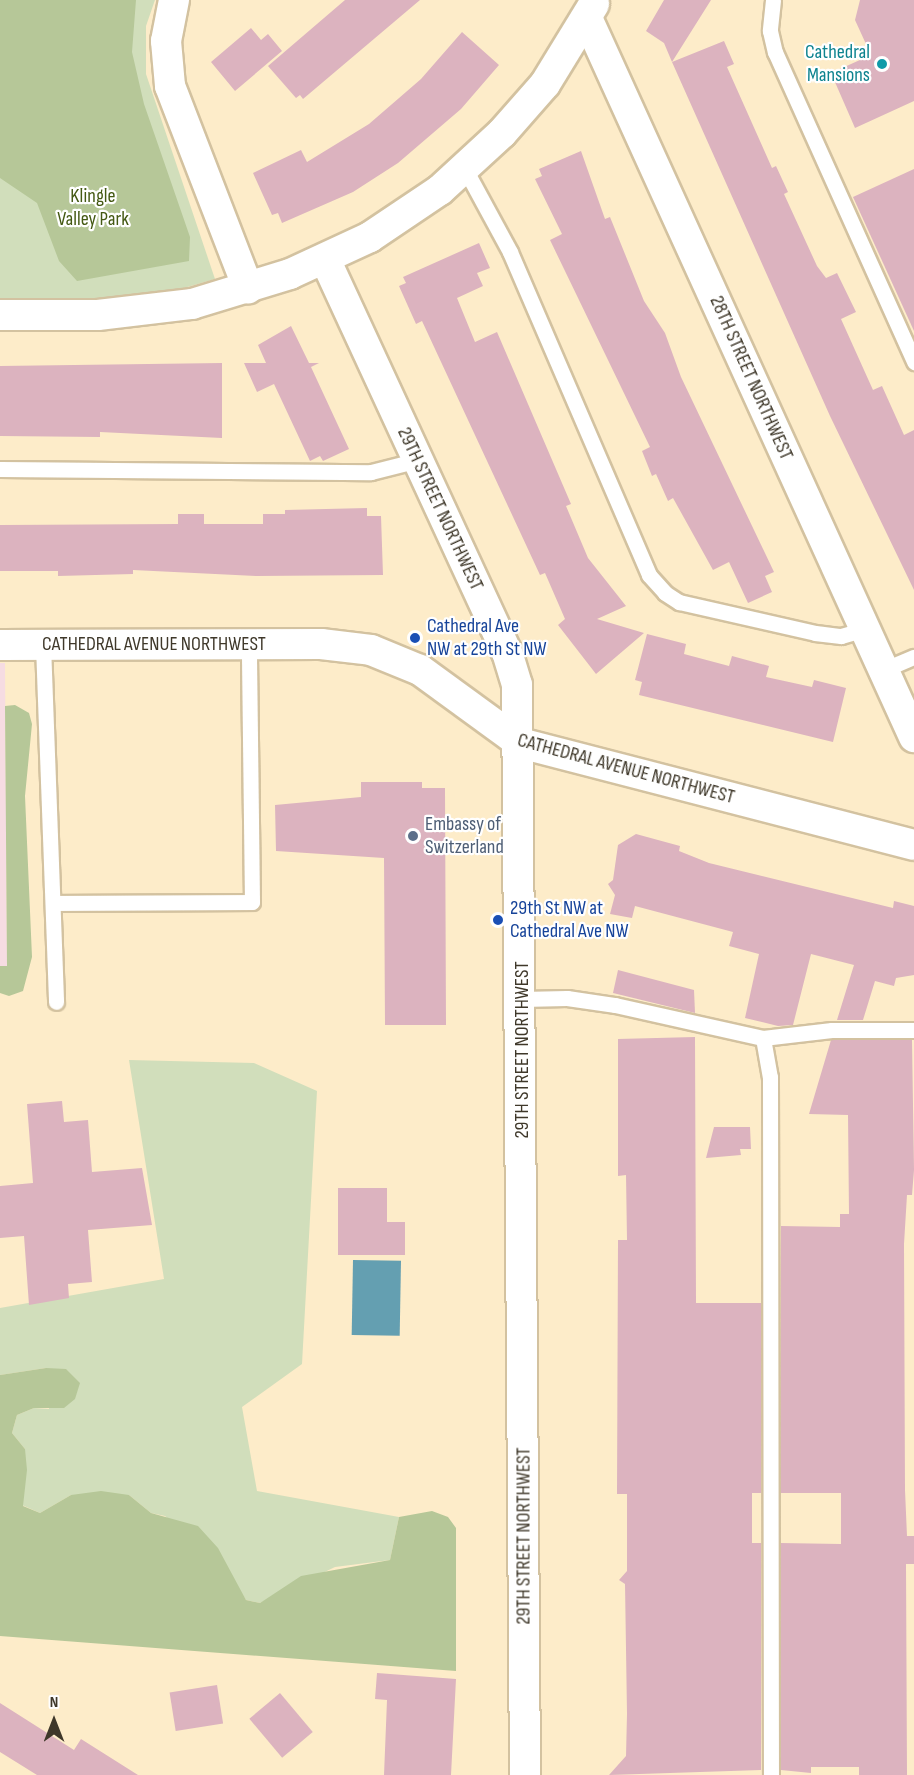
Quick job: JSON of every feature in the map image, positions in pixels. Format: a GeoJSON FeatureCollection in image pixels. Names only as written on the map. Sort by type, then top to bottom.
{"type":"FeatureCollection","features":[{"type":"Feature","properties":{"kind":"street"},"geometry":{"type":"LineString","coordinates":[[174,0],[165,41],[170,86],[248,288]]}},
{"type":"Feature","properties":{"kind":"street"},"geometry":{"type":"LineString","coordinates":[[0,315],[138,312],[248,288],[325,259],[389,227],[465,169],[538,92],[592,9]]}},
{"type":"Feature","properties":{"kind":"street","name":"28TH STREET NORTHWEST"},"geometry":{"type":"LineString","coordinates":[[592,9],[914,737]]}},
{"type":"Feature","properties":{"kind":"street","name":"29TH STREET NORTHWEST"},"geometry":{"type":"LineString","coordinates":[[325,259],[507,652],[517,685],[520,743],[525,1775]]}},
{"type":"Feature","properties":{"kind":"street","name":"CATHEDRAL AVENUE NORTHWEST"},"geometry":{"type":"LineString","coordinates":[[0,645],[338,645],[391,657],[438,681],[520,743],[914,845]]}},
{"type":"Feature","properties":{"kind":"lane"},"geometry":{"type":"LineString","coordinates":[[773,0],[770,31],[775,52],[914,362]]}},
{"type":"Feature","properties":{"kind":"lane"},"geometry":{"type":"LineString","coordinates":[[465,169],[510,252],[649,574],[664,593],[680,602],[816,633],[841,636],[865,629]]}},
{"type":"Feature","properties":{"kind":"lane"},"geometry":{"type":"LineString","coordinates":[[0,469],[371,472],[418,460]]}},
{"type":"Feature","properties":{"kind":"lane"},"geometry":{"type":"LineString","coordinates":[[53,903],[252,902],[249,644]]}},
{"type":"Feature","properties":{"kind":"lane"},"geometry":{"type":"LineString","coordinates":[[43,645],[56,1002]]}},
{"type":"Feature","properties":{"kind":"lane"},"geometry":{"type":"LineString","coordinates":[[883,669],[914,657]]}},
{"type":"Feature","properties":{"kind":"lane"},"geometry":{"type":"LineString","coordinates":[[521,999],[567,998],[615,1005],[763,1038],[832,1030],[914,1030]]}},
{"type":"Feature","properties":{"kind":"lane"},"geometry":{"type":"LineString","coordinates":[[763,1038],[770,1077],[771,1775]]}},
{"type":"Feature","properties":{"kind":"shaded area"},"geometry":{"type":"Polygon","coordinates":[[[0,663],[5,663],[7,966],[0,966],[0,663]]]}},
{"type":"Feature","properties":{"kind":"green space","name":"Klingle Valley Park"},"geometry":{"type":"Polygon","coordinates":[[[0,0],[155,0],[146,26],[146,74],[215,279],[146,299],[0,303],[0,0]]]}},
{"type":"Feature","properties":{"kind":"green space","name":"Klingle Valley Park"},"geometry":{"type":"Polygon","coordinates":[[[0,0],[136,0],[132,52],[144,104],[190,237],[189,261],[77,281],[59,261],[37,203],[0,178],[0,0]]]}},
{"type":"Feature","properties":{"kind":"green space"},"geometry":{"type":"Polygon","coordinates":[[[15,705],[29,713],[32,724],[25,796],[32,957],[23,991],[9,996],[0,993],[0,966],[7,966],[5,706],[15,705]]]}},
{"type":"Feature","properties":{"kind":"green space"},"geometry":{"type":"Polygon","coordinates":[[[129,1060],[254,1063],[317,1091],[302,1364],[242,1407],[257,1491],[399,1517],[390,1560],[335,1567],[260,1603],[246,1600],[234,1582],[165,1516],[151,1513],[129,1495],[71,1495],[40,1513],[22,1505],[25,1449],[12,1433],[17,1415],[34,1408],[49,1409],[46,1368],[0,1375],[0,1308],[164,1279],[129,1060]]]}},
{"type":"Feature","properties":{"kind":"green space"},"geometry":{"type":"Polygon","coordinates":[[[46,1368],[66,1369],[80,1383],[75,1399],[64,1408],[34,1408],[17,1415],[12,1433],[25,1449],[27,1470],[23,1506],[40,1513],[71,1495],[101,1491],[129,1495],[151,1513],[198,1526],[218,1548],[246,1600],[260,1603],[301,1576],[390,1560],[399,1517],[432,1511],[448,1517],[456,1528],[456,1671],[0,1636],[0,1375],[46,1368]]]}},
{"type":"Feature","properties":{"kind":"water"},"geometry":{"type":"Polygon","coordinates":[[[353,1260],[401,1261],[400,1336],[352,1335],[353,1260]]]}},
{"type":"Feature","properties":{"kind":"building"},"geometry":{"type":"Polygon","coordinates":[[[345,0],[420,0],[303,99],[300,95],[296,98],[268,66],[345,0]]]}},
{"type":"Feature","properties":{"kind":"building"},"geometry":{"type":"Polygon","coordinates":[[[664,0],[711,0],[672,62],[664,43],[646,31],[664,0]]]}},
{"type":"Feature","properties":{"kind":"building","name":"Cathedral Mansions"},"geometry":{"type":"Polygon","coordinates":[[[860,0],[914,0],[914,101],[855,128],[831,73],[871,55],[855,20],[860,0]]]}},
{"type":"Feature","properties":{"kind":"building"},"geometry":{"type":"Polygon","coordinates":[[[251,28],[261,40],[268,34],[282,51],[235,91],[211,62],[251,28]]]}},
{"type":"Feature","properties":{"kind":"building"},"geometry":{"type":"Polygon","coordinates":[[[462,32],[499,65],[461,109],[398,163],[353,192],[282,223],[278,213],[272,215],[253,173],[301,150],[307,162],[369,124],[421,79],[462,32]]]}},
{"type":"Feature","properties":{"kind":"building"},"geometry":{"type":"Polygon","coordinates":[[[724,41],[734,64],[727,67],[772,168],[776,166],[788,192],[784,194],[817,266],[826,278],[837,273],[856,312],[841,319],[873,390],[882,386],[904,435],[914,430],[914,590],[830,416],[672,62],[724,41]]]}},
{"type":"Feature","properties":{"kind":"building"},"geometry":{"type":"Polygon","coordinates":[[[581,151],[605,219],[610,217],[644,301],[665,333],[681,377],[774,572],[765,576],[772,592],[748,603],[729,562],[713,570],[673,498],[668,501],[656,474],[652,476],[642,451],[650,447],[550,240],[562,234],[535,179],[542,176],[539,169],[581,151]]]}},
{"type":"Feature","properties":{"kind":"building"},"geometry":{"type":"Polygon","coordinates":[[[914,169],[914,331],[853,197],[914,169]]]}},
{"type":"Feature","properties":{"kind":"building"},"geometry":{"type":"Polygon","coordinates":[[[479,243],[490,268],[477,273],[483,286],[457,298],[475,342],[497,332],[571,504],[566,506],[588,558],[626,606],[597,619],[644,633],[596,674],[558,625],[565,619],[545,573],[540,575],[422,321],[416,324],[399,286],[406,283],[403,277],[479,243]]]}},
{"type":"Feature","properties":{"kind":"building"},"geometry":{"type":"Polygon","coordinates":[[[291,326],[309,363],[319,363],[311,367],[349,449],[323,461],[320,456],[310,461],[274,384],[257,392],[244,363],[266,363],[258,345],[291,326]]]}},
{"type":"Feature","properties":{"kind":"building"},"geometry":{"type":"Polygon","coordinates":[[[222,363],[222,438],[100,432],[100,437],[0,436],[0,366],[222,363]]]}},
{"type":"Feature","properties":{"kind":"building"},"geometry":{"type":"Polygon","coordinates":[[[367,508],[367,516],[381,516],[383,575],[256,576],[133,570],[133,574],[58,576],[58,571],[0,571],[0,525],[178,524],[178,514],[204,514],[204,524],[263,524],[263,514],[285,514],[285,510],[367,508]]]}},
{"type":"Feature","properties":{"kind":"building"},"geometry":{"type":"Polygon","coordinates":[[[647,634],[686,644],[684,654],[729,666],[732,656],[769,666],[766,677],[812,687],[814,680],[846,688],[833,742],[639,695],[642,682],[635,680],[647,634]]]}},
{"type":"Feature","properties":{"kind":"building"},"geometry":{"type":"Polygon","coordinates":[[[361,782],[422,782],[422,788],[445,788],[446,1025],[385,1025],[384,858],[276,851],[275,805],[361,797],[361,782]]]}},
{"type":"Feature","properties":{"kind":"building"},"geometry":{"type":"Polygon","coordinates":[[[636,834],[680,846],[679,851],[709,863],[893,908],[894,901],[914,906],[914,975],[896,978],[894,986],[875,981],[863,1020],[837,1020],[854,965],[811,954],[793,1025],[778,1026],[745,1018],[759,954],[729,946],[733,932],[635,906],[632,918],[610,914],[615,895],[608,884],[613,880],[618,845],[636,834]]]}},
{"type":"Feature","properties":{"kind":"building"},"geometry":{"type":"Polygon","coordinates":[[[618,970],[694,990],[695,1013],[613,993],[618,970]]]}},
{"type":"Feature","properties":{"kind":"building"},"geometry":{"type":"Polygon","coordinates":[[[695,1037],[696,1303],[761,1303],[761,1493],[752,1493],[752,1543],[761,1543],[761,1770],[609,1775],[626,1756],[627,1714],[625,1584],[619,1580],[627,1571],[627,1494],[617,1494],[618,1240],[627,1240],[626,1175],[618,1176],[618,1039],[695,1037]]]}},
{"type":"Feature","properties":{"kind":"building"},"geometry":{"type":"Polygon","coordinates":[[[831,1040],[912,1040],[914,1170],[912,1195],[907,1195],[904,1244],[905,1490],[907,1536],[914,1536],[914,1564],[906,1564],[907,1775],[859,1775],[859,1767],[811,1767],[811,1773],[781,1770],[780,1543],[841,1544],[841,1493],[780,1493],[781,1226],[840,1227],[840,1214],[849,1214],[848,1115],[809,1114],[831,1040]]]}},
{"type":"Feature","properties":{"kind":"building"},"geometry":{"type":"Polygon","coordinates":[[[62,1101],[64,1122],[88,1120],[92,1172],[142,1168],[152,1225],[88,1230],[92,1282],[68,1284],[69,1298],[29,1305],[24,1236],[0,1238],[0,1186],[33,1183],[27,1104],[62,1101]]]}},
{"type":"Feature","properties":{"kind":"building"},"geometry":{"type":"Polygon","coordinates":[[[714,1127],[750,1127],[751,1149],[740,1149],[741,1155],[706,1158],[714,1127]]]}},
{"type":"Feature","properties":{"kind":"building"},"geometry":{"type":"Polygon","coordinates":[[[338,1188],[387,1188],[387,1222],[405,1222],[405,1255],[338,1255],[338,1188]]]}},
{"type":"Feature","properties":{"kind":"building"},"geometry":{"type":"Polygon","coordinates":[[[377,1673],[456,1679],[451,1775],[384,1775],[387,1700],[375,1699],[377,1673]]]}},
{"type":"Feature","properties":{"kind":"building"},"geometry":{"type":"Polygon","coordinates":[[[217,1685],[223,1724],[176,1731],[170,1693],[217,1685]]]}},
{"type":"Feature","properties":{"kind":"building"},"geometry":{"type":"Polygon","coordinates":[[[280,1693],[313,1732],[282,1758],[249,1719],[280,1693]]]}},
{"type":"Feature","properties":{"kind":"building"},"geometry":{"type":"Polygon","coordinates":[[[0,1703],[74,1750],[81,1739],[138,1775],[37,1775],[0,1752],[0,1703]]]}},
{"type":"Feature","properties":{"kind":"place","name":"Cathedral Mansions"},"geometry":{"type":"Point","coordinates":[882,64]}},
{"type":"Feature","properties":{"kind":"place","name":"Cathedral Ave NW at 29th St NW"},"geometry":{"type":"Point","coordinates":[415,638]}},
{"type":"Feature","properties":{"kind":"place","name":"Embassy of Switzerland"},"geometry":{"type":"Point","coordinates":[413,836]}},
{"type":"Feature","properties":{"kind":"place","name":"29th St NW at Cathedral Ave NW"},"geometry":{"type":"Point","coordinates":[498,920]}}]}
